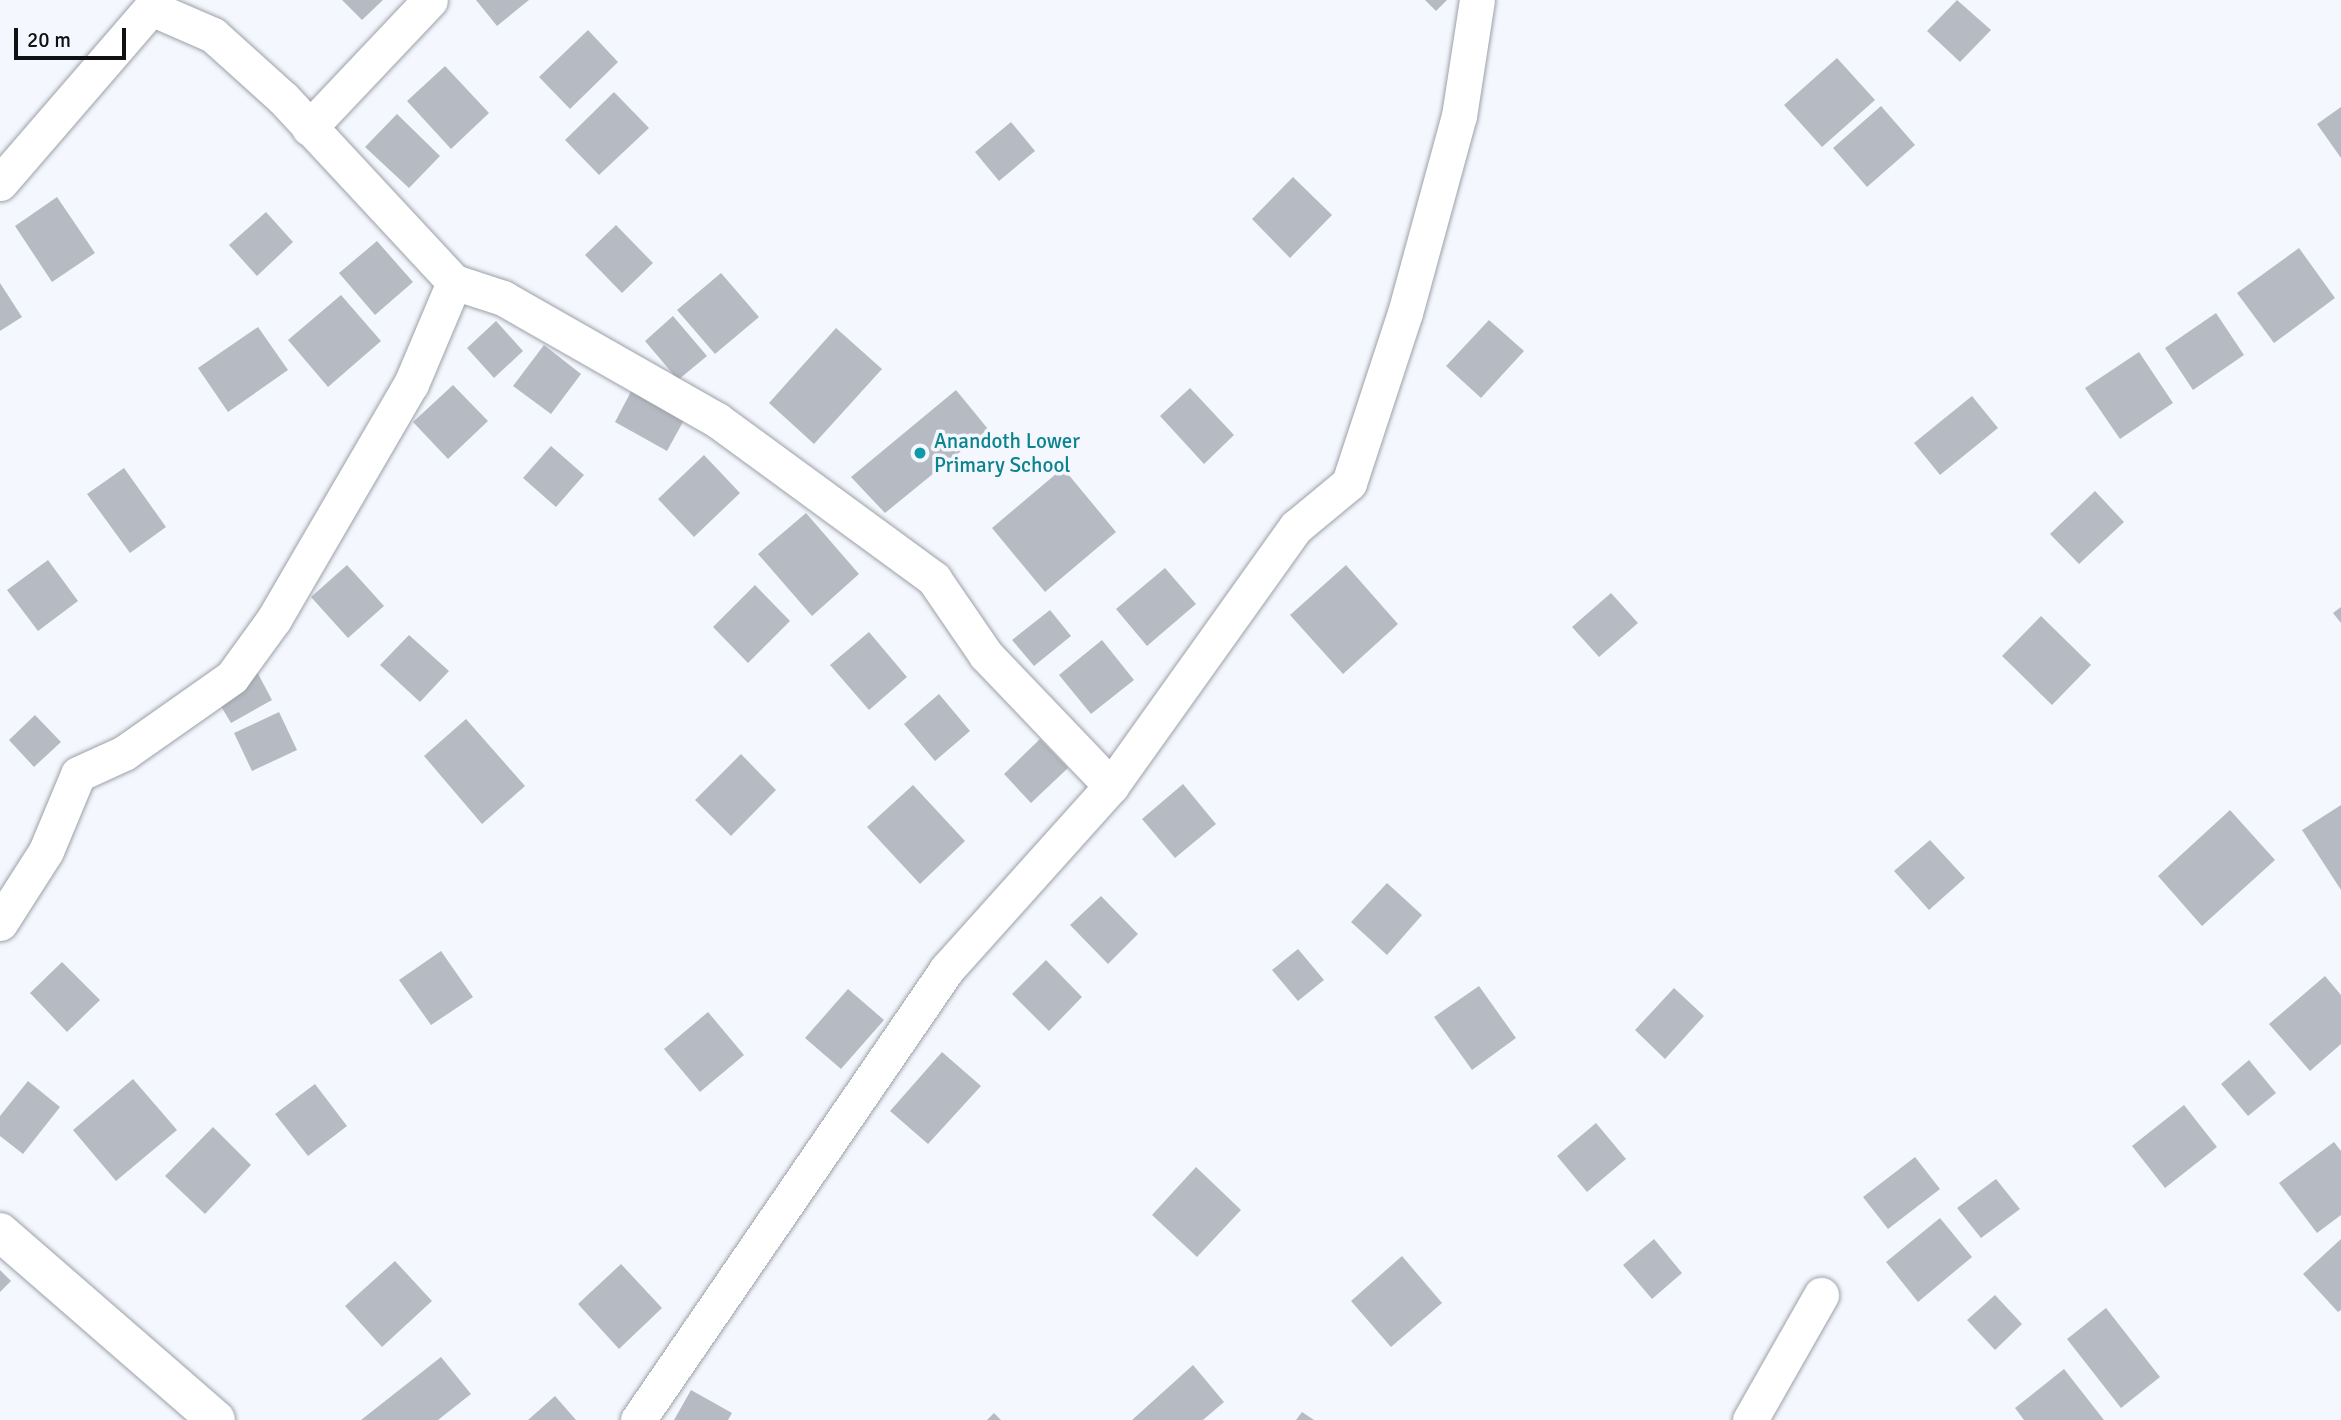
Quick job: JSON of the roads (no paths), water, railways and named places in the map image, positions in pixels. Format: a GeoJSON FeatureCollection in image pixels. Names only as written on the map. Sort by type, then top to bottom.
{"type":"FeatureCollection","features":[{"type":"Feature","properties":{"kind":"main road"},"geometry":{"type":"LineString","coordinates":[[0,1232],[216,1420]]}},
{"type":"Feature","properties":{"kind":"street"},"geometry":{"type":"LineString","coordinates":[[309,128],[430,0]]}},
{"type":"Feature","properties":{"kind":"street"},"geometry":{"type":"LineString","coordinates":[[638,1420],[947,969],[1111,786],[1296,527],[1349,483],[1405,313],[1459,116],[1478,0]]}},
{"type":"Feature","properties":{"kind":"street"},"geometry":{"type":"LineString","coordinates":[[0,183],[150,4],[213,35],[309,128],[454,282],[503,298],[696,407],[934,579],[994,664],[1111,786]]}},
{"type":"Feature","properties":{"kind":"street"},"geometry":{"type":"LineString","coordinates":[[0,923],[46,851],[78,774],[124,753],[232,677],[274,619],[411,384],[454,282]]}},
{"type":"Feature","properties":{"kind":"street"},"geometry":{"type":"LineString","coordinates":[[1750,1420],[1821,1295]]}},
{"type":"Feature","properties":{"kind":"place","name":"Anandoth Lower Primary School"},"geometry":{"type":"Point","coordinates":[920,453]}}]}
